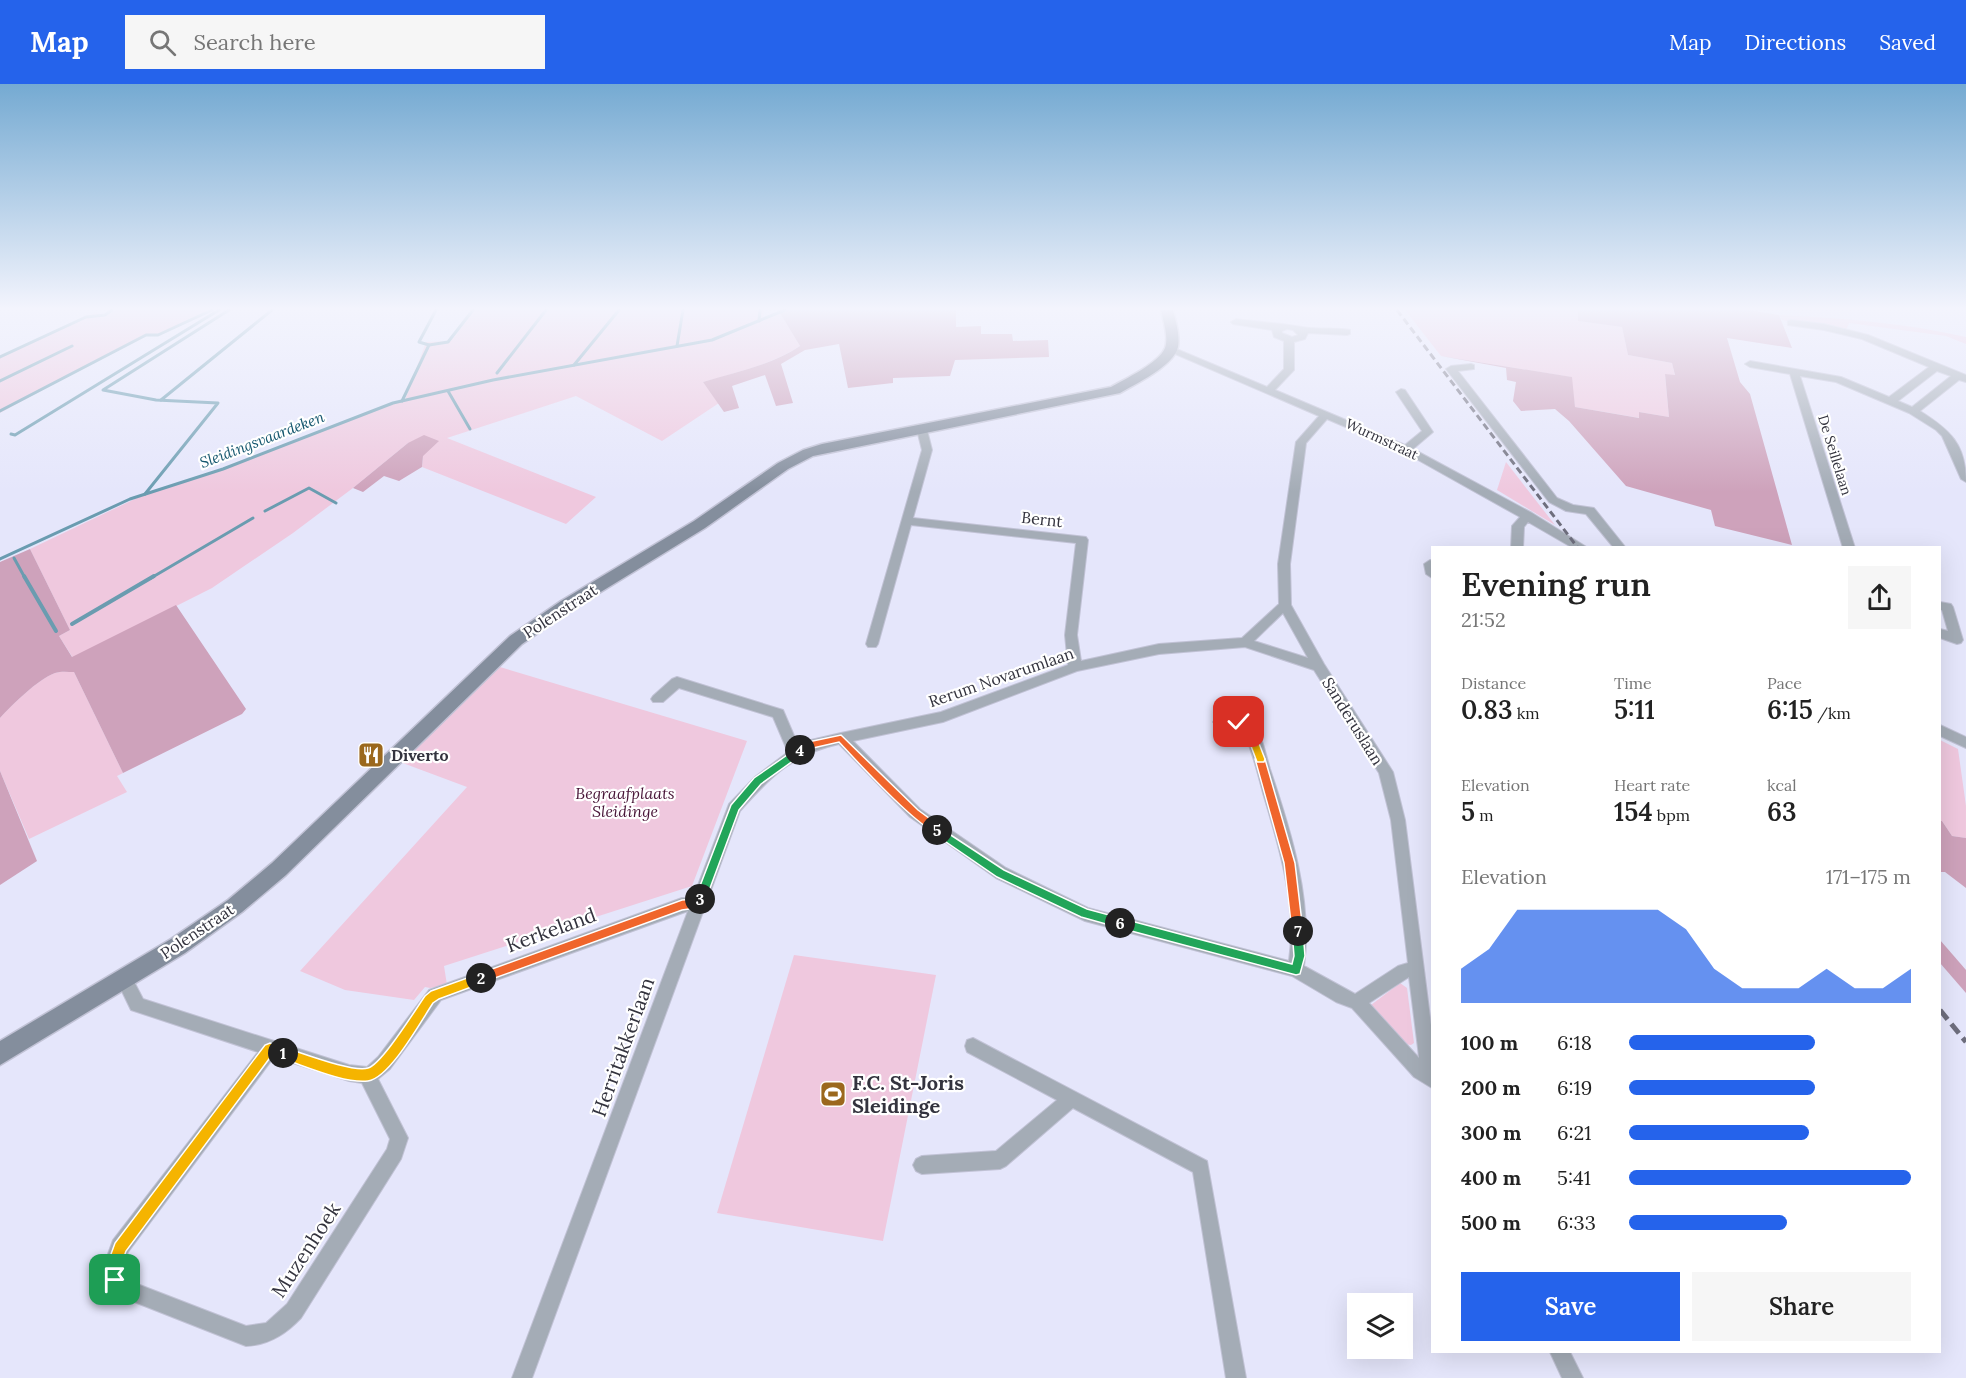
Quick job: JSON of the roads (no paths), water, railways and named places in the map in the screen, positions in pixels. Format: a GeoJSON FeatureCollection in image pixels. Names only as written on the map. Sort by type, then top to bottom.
{"type":"FeatureCollection","features":[{"type":"Feature","properties":{"kind":"main road","name":"Polenstraat"},"geometry":{"type":"LineString","coordinates":[[0,1054],[22,1038],[124,979],[192,936],[279,869],[516,640],[545,619],[726,508],[796,457],[822,448],[1115,390],[1149,370]]}},
{"type":"Feature","properties":{"kind":"street","name":"Wurmstraat"},"geometry":{"type":"LineString","coordinates":[[1221,370],[1406,449],[1580,546]]}},
{"type":"Feature","properties":{"kind":"street"},"geometry":{"type":"LineString","coordinates":[[1269,390],[1289,370]]}},
{"type":"Feature","properties":{"kind":"street"},"geometry":{"type":"LineString","coordinates":[[1452,370],[1553,500],[1570,508],[1590,510],[1619,546]]}},
{"type":"Feature","properties":{"kind":"street"},"geometry":{"type":"LineString","coordinates":[[1790,370],[1838,379],[1913,411],[1947,435],[1961,460],[1966,479]]}},
{"type":"Feature","properties":{"kind":"street"},"geometry":{"type":"LineString","coordinates":[[1892,401],[1932,370]]}},
{"type":"Feature","properties":{"kind":"street"},"geometry":{"type":"LineString","coordinates":[[1944,370],[1962,378]]}},
{"type":"Feature","properties":{"kind":"street","name":"De Seillelaan"},"geometry":{"type":"LineString","coordinates":[[1794,371],[1848,546]]}},
{"type":"Feature","properties":{"kind":"street"},"geometry":{"type":"LineString","coordinates":[[1913,411],[1962,378]]}},
{"type":"Feature","properties":{"kind":"street"},"geometry":{"type":"LineString","coordinates":[[1401,392],[1428,432],[1406,449]]}},
{"type":"Feature","properties":{"kind":"street","name":"Sanderuslaan"},"geometry":{"type":"LineString","coordinates":[[1326,414],[1301,442],[1284,564],[1285,605],[1319,667],[1386,772],[1398,820],[1431,1074]]}},
{"type":"Feature","properties":{"kind":"street"},"geometry":{"type":"LineString","coordinates":[[872,644],[927,450],[922,430]]}},
{"type":"Feature","properties":{"kind":"street"},"geometry":{"type":"LineString","coordinates":[[1517,546],[1518,526],[1528,516]]}},
{"type":"Feature","properties":{"kind":"street","name":"Bernt"},"geometry":{"type":"LineString","coordinates":[[906,520],[1082,540],[1071,635],[1075,667]]}},
{"type":"Feature","properties":{"kind":"street"},"geometry":{"type":"LineString","coordinates":[[1245,642],[1285,605]]}},
{"type":"Feature","properties":{"kind":"street"},"geometry":{"type":"LineString","coordinates":[[1941,606],[1947,607],[1957,640],[1941,633]]}},
{"type":"Feature","properties":{"kind":"street","name":"Rerum Novarumlaan"},"geometry":{"type":"LineString","coordinates":[[841,738],[942,717],[1075,667],[1159,649],[1245,642],[1319,667]]}},
{"type":"Feature","properties":{"kind":"street"},"geometry":{"type":"LineString","coordinates":[[657,699],[677,682],[778,714],[795,753]]}},
{"type":"Feature","properties":{"kind":"street"},"geometry":{"type":"LineString","coordinates":[[1220,722],[1239,722],[1246,725],[1264,770],[1289,863],[1295,895],[1300,956],[1296,970]]}},
{"type":"Feature","properties":{"kind":"street"},"geometry":{"type":"LineString","coordinates":[[1941,730],[1966,743]]}},
{"type":"Feature","properties":{"kind":"street"},"geometry":{"type":"LineString","coordinates":[[841,738],[915,813],[1000,873],[1085,914],[1296,970],[1342,997],[1357,1002],[1420,1071],[1431,1078]]}},
{"type":"Feature","properties":{"kind":"street","name":"Herritakkerlaan"},"geometry":{"type":"LineString","coordinates":[[522,1378],[734,808],[758,781],[795,753],[811,745],[841,738]]}},
{"type":"Feature","properties":{"kind":"street","name":"Kerkeland"},"geometry":{"type":"LineString","coordinates":[[369,1075],[381,1067],[424,1005],[435,995],[682,905],[699,904]]}},
{"type":"Feature","properties":{"kind":"street"},"geometry":{"type":"LineString","coordinates":[[1357,1002],[1404,971],[1416,967]]}},
{"type":"Feature","properties":{"kind":"street"},"geometry":{"type":"LineString","coordinates":[[124,979],[137,1005],[349,1073],[369,1075]]}},
{"type":"Feature","properties":{"kind":"street"},"geometry":{"type":"LineString","coordinates":[[973,1046],[1202,1167],[1236,1378]]}},
{"type":"Feature","properties":{"kind":"street","name":"Muzenhoek"},"geometry":{"type":"LineString","coordinates":[[270,1049],[120,1247],[114,1265],[115,1280],[126,1289],[246,1336],[267,1333],[294,1311],[399,1145],[399,1138],[371,1084],[369,1075]]}},
{"type":"Feature","properties":{"kind":"street"},"geometry":{"type":"LineString","coordinates":[[922,1165],[1000,1160],[1072,1098]]}},
{"type":"Feature","properties":{"kind":"street"},"geometry":{"type":"LineString","coordinates":[[1560,1353],[1573,1378]]}},
{"type":"Feature","properties":{"kind":"waterway"},"geometry":{"type":"LineString","coordinates":[[0,381],[22,370]]}},
{"type":"Feature","properties":{"kind":"waterway"},"geometry":{"type":"LineString","coordinates":[[0,411],[78,370]]}},
{"type":"Feature","properties":{"kind":"waterway"},"geometry":{"type":"LineString","coordinates":[[11,434],[15,435],[120,370]]}},
{"type":"Feature","properties":{"kind":"waterway"},"geometry":{"type":"LineString","coordinates":[[134,370],[103,390],[156,400],[218,403],[145,494]]}},
{"type":"Feature","properties":{"kind":"waterway"},"geometry":{"type":"LineString","coordinates":[[161,400],[198,370]]}},
{"type":"Feature","properties":{"kind":"waterway"},"geometry":{"type":"LineString","coordinates":[[402,401],[417,370]]}},
{"type":"Feature","properties":{"kind":"waterway","name":"Sleidingsvaardeken"},"geometry":{"type":"LineString","coordinates":[[402,401],[546,370]]}},
{"type":"Feature","properties":{"kind":"waterway"},"geometry":{"type":"LineString","coordinates":[[448,391],[470,429]]}},
{"type":"Feature","properties":{"kind":"waterway","name":"Sleidingsvaardeken"},"geometry":{"type":"LineString","coordinates":[[0,559],[130,499],[223,469],[402,401]]}},
{"type":"Feature","properties":{"kind":"waterway"},"geometry":{"type":"LineString","coordinates":[[265,511],[309,488],[336,503]]}},
{"type":"Feature","properties":{"kind":"waterway"},"geometry":{"type":"LineString","coordinates":[[151,578],[253,518]]}},
{"type":"Feature","properties":{"kind":"waterway"},"geometry":{"type":"LineString","coordinates":[[14,558],[25,578]]}},
{"type":"Feature","properties":{"kind":"waterway"},"geometry":{"type":"LineString","coordinates":[[24,576],[56,631]]}},
{"type":"Feature","properties":{"kind":"waterway"},"geometry":{"type":"LineString","coordinates":[[72,624],[154,576]]}},
{"type":"Feature","properties":{"kind":"railway"},"geometry":{"type":"LineString","coordinates":[[1443,370],[1576,546]]}},
{"type":"Feature","properties":{"kind":"railway"},"geometry":{"type":"LineString","coordinates":[[1941,1011],[1966,1042]]}},
{"type":"Feature","properties":{"kind":"place","name":"Diverto"},"geometry":{"type":"Point","coordinates":[371,755]}},
{"type":"Feature","properties":{"kind":"place","name":"F.C. St-Joris Sleidinge"},"geometry":{"type":"Point","coordinates":[833,1094]}},
{"type":"Feature","properties":{"kind":"park label","name":"Begraafplaats Sleidinge"},"geometry":{"type":"Point","coordinates":[625,802]}}]}
